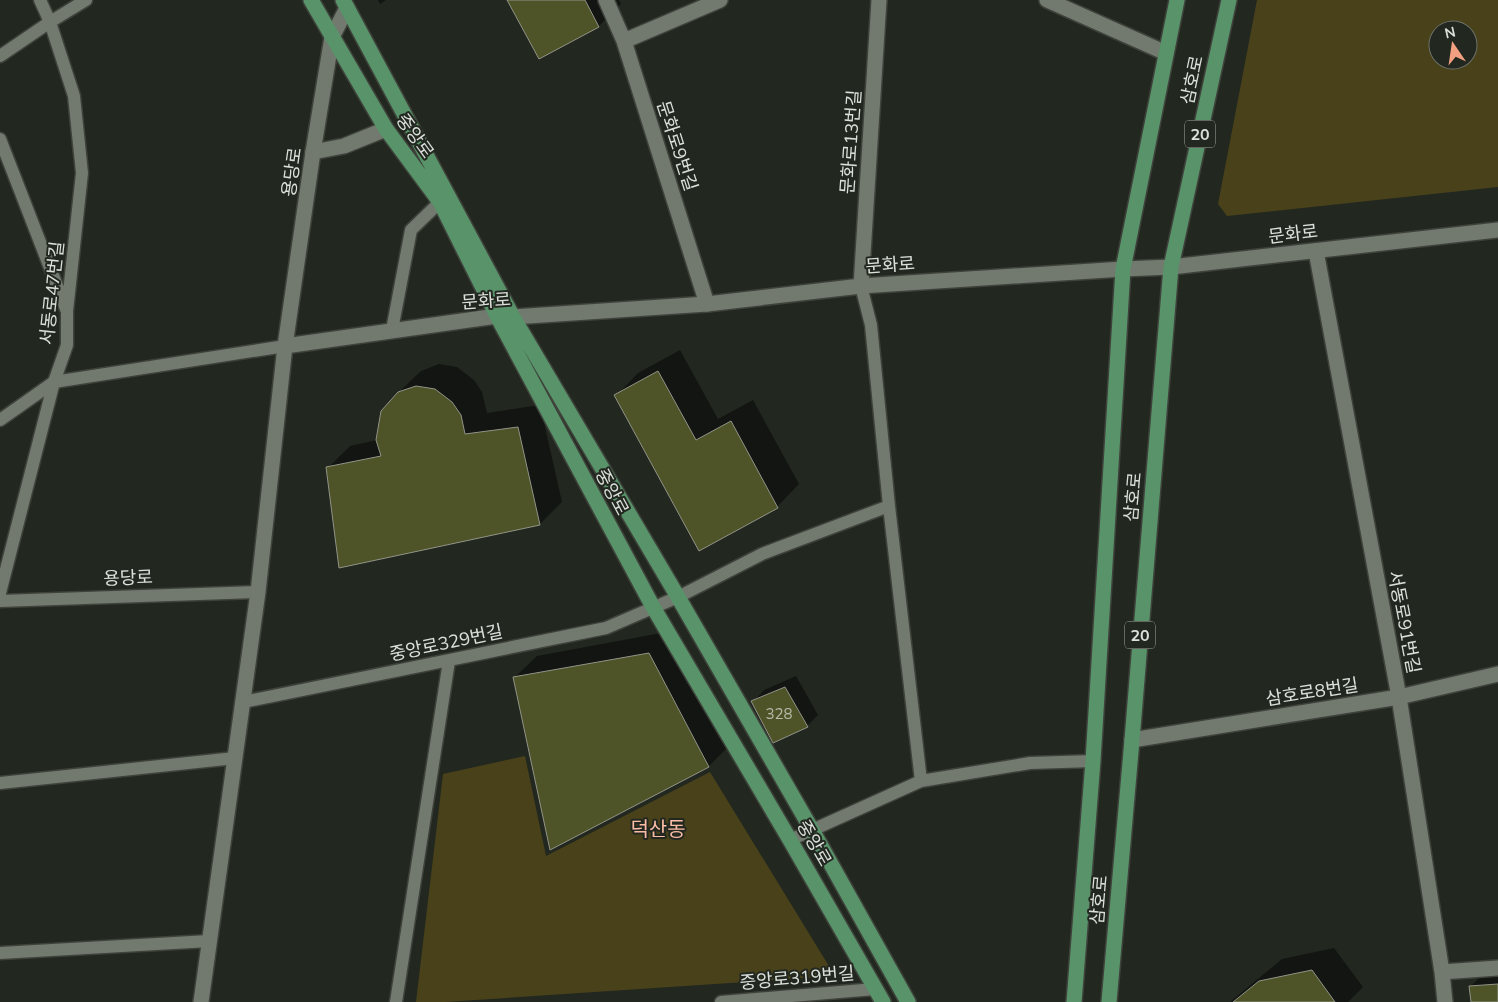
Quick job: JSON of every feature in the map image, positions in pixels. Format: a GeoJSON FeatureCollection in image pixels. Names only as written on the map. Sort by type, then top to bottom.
{"type":"FeatureCollection","features":[{"type":"Feature","properties":{"kind":"main road","name":"중앙로"},"geometry":{"type":"LineString","coordinates":[[311,0],[386,129],[440,202],[497,316],[653,607],[879,995]]}},
{"type":"Feature","properties":{"kind":"main road","name":"삼호로"},"geometry":{"type":"LineString","coordinates":[[1074,1002],[1093,761],[1123,269],[1178,0]]}},
{"type":"Feature","properties":{"kind":"main road","name":"삼호로"},"geometry":{"type":"LineString","coordinates":[[1109,1002],[1171,267],[1229,0]]}},
{"type":"Feature","properties":{"kind":"main road","name":"중앙로"},"geometry":{"type":"LineString","coordinates":[[345,4],[513,317],[678,597],[908,1002]]}},
{"type":"Feature","properties":{"kind":"street","name":"문화로9번길"},"geometry":{"type":"LineString","coordinates":[[606,0],[624,42],[707,304]]}},
{"type":"Feature","properties":{"kind":"street"},"geometry":{"type":"LineString","coordinates":[[624,42],[720,0]]}},
{"type":"Feature","properties":{"kind":"street","name":"문화로13번길"},"geometry":{"type":"LineString","coordinates":[[860,286],[879,0]]}},
{"type":"Feature","properties":{"kind":"street"},"geometry":{"type":"LineString","coordinates":[[1047,0],[1166,52]]}},
{"type":"Feature","properties":{"kind":"street","name":"용당로"},"geometry":{"type":"LineString","coordinates":[[201,1002],[258,592],[285,346],[332,37],[345,4]]}},
{"type":"Feature","properties":{"kind":"street"},"geometry":{"type":"LineString","coordinates":[[314,152],[344,146],[386,129]]}},
{"type":"Feature","properties":{"kind":"street","name":"문화로"},"geometry":{"type":"LineString","coordinates":[[285,346],[497,316],[513,317],[707,304],[860,286],[1171,267],[1498,230]]}},
{"type":"Feature","properties":{"kind":"street","name":"서동로91번길"},"geometry":{"type":"LineString","coordinates":[[1316,250],[1399,697],[1442,972],[1445,1002]]}},
{"type":"Feature","properties":{"kind":"street","name":"삼호로8번길"},"geometry":{"type":"LineString","coordinates":[[1132,740],[1399,697],[1498,674]]}},
{"type":"Feature","properties":{"kind":"street"},"geometry":{"type":"LineString","coordinates":[[1442,972],[1498,968]]}},
{"type":"Feature","properties":{"kind":"lane","name":"서동로47번길"},"geometry":{"type":"LineString","coordinates":[[0,593],[54,382],[66,346],[67,311],[82,173],[74,96],[50,22],[40,0]]}},
{"type":"Feature","properties":{"kind":"lane"},"geometry":{"type":"LineString","coordinates":[[0,56],[86,0]]}},
{"type":"Feature","properties":{"kind":"lane"},"geometry":{"type":"LineString","coordinates":[[0,139],[67,311]]}},
{"type":"Feature","properties":{"kind":"lane"},"geometry":{"type":"LineString","coordinates":[[392,330],[411,230],[440,202]]}},
{"type":"Feature","properties":{"kind":"lane"},"geometry":{"type":"LineString","coordinates":[[860,286],[871,325],[920,781]]}},
{"type":"Feature","properties":{"kind":"lane"},"geometry":{"type":"LineString","coordinates":[[0,420],[54,382],[285,346]]}},
{"type":"Feature","properties":{"kind":"lane","name":"중앙로329번길"},"geometry":{"type":"LineString","coordinates":[[243,702],[606,628],[678,597],[762,554],[890,506]]}},
{"type":"Feature","properties":{"kind":"lane","name":"용당로"},"geometry":{"type":"LineString","coordinates":[[0,601],[258,592]]}},
{"type":"Feature","properties":{"kind":"lane"},"geometry":{"type":"LineString","coordinates":[[396,1002],[449,661]]}},
{"type":"Feature","properties":{"kind":"lane"},"geometry":{"type":"LineString","coordinates":[[0,783],[235,758]]}},
{"type":"Feature","properties":{"kind":"lane"},"geometry":{"type":"LineString","coordinates":[[790,840],[920,781],[1030,763],[1093,761]]}},
{"type":"Feature","properties":{"kind":"lane"},"geometry":{"type":"LineString","coordinates":[[0,952],[209,941]]}},
{"type":"Feature","properties":{"kind":"lane","name":"중앙로319번길"},"geometry":{"type":"LineString","coordinates":[[721,1002],[879,995]]}},
{"type":"Feature","properties":{"kind":"shaded area"},"geometry":{"type":"Polygon","coordinates":[[[1257,0],[1498,0],[1498,187],[1227,216],[1218,204],[1257,0]]]}},
{"type":"Feature","properties":{"kind":"shaded area"},"geometry":{"type":"Polygon","coordinates":[[[525,756],[546,856],[710,772],[835,976],[445,1002],[416,1002],[443,774],[525,756]]]}},
{"type":"Feature","properties":{"kind":"building"},"geometry":{"type":"Polygon","coordinates":[[[507,0],[585,0],[599,27],[539,59],[507,0]]]}},
{"type":"Feature","properties":{"kind":"building"},"geometry":{"type":"Polygon","coordinates":[[[658,371],[696,440],[731,421],[778,508],[699,551],[614,395],[658,371]]]}},
{"type":"Feature","properties":{"kind":"building"},"geometry":{"type":"Polygon","coordinates":[[[416,386],[435,389],[452,402],[461,415],[465,434],[518,427],[540,525],[339,568],[326,467],[381,456],[376,440],[381,411],[398,392],[416,386]]]}},
{"type":"Feature","properties":{"kind":"building"},"geometry":{"type":"Polygon","coordinates":[[[649,653],[709,767],[550,850],[513,677],[649,653]]]}},
{"type":"Feature","properties":{"kind":"building"},"geometry":{"type":"Polygon","coordinates":[[[785,687],[808,727],[773,743],[751,701],[785,687]]]}},
{"type":"Feature","properties":{"kind":"building"},"geometry":{"type":"Polygon","coordinates":[[[1312,970],[1335,1002],[1233,1002],[1259,981],[1312,970]]]}},
{"type":"Feature","properties":{"kind":"building"},"geometry":{"type":"Polygon","coordinates":[[[1498,984],[1498,1002],[1471,1002],[1469,986],[1498,984]]]}},
{"type":"Feature","properties":{"kind":"district","name":"덕산동"},"geometry":{"type":"Point","coordinates":[658,829]}}]}
